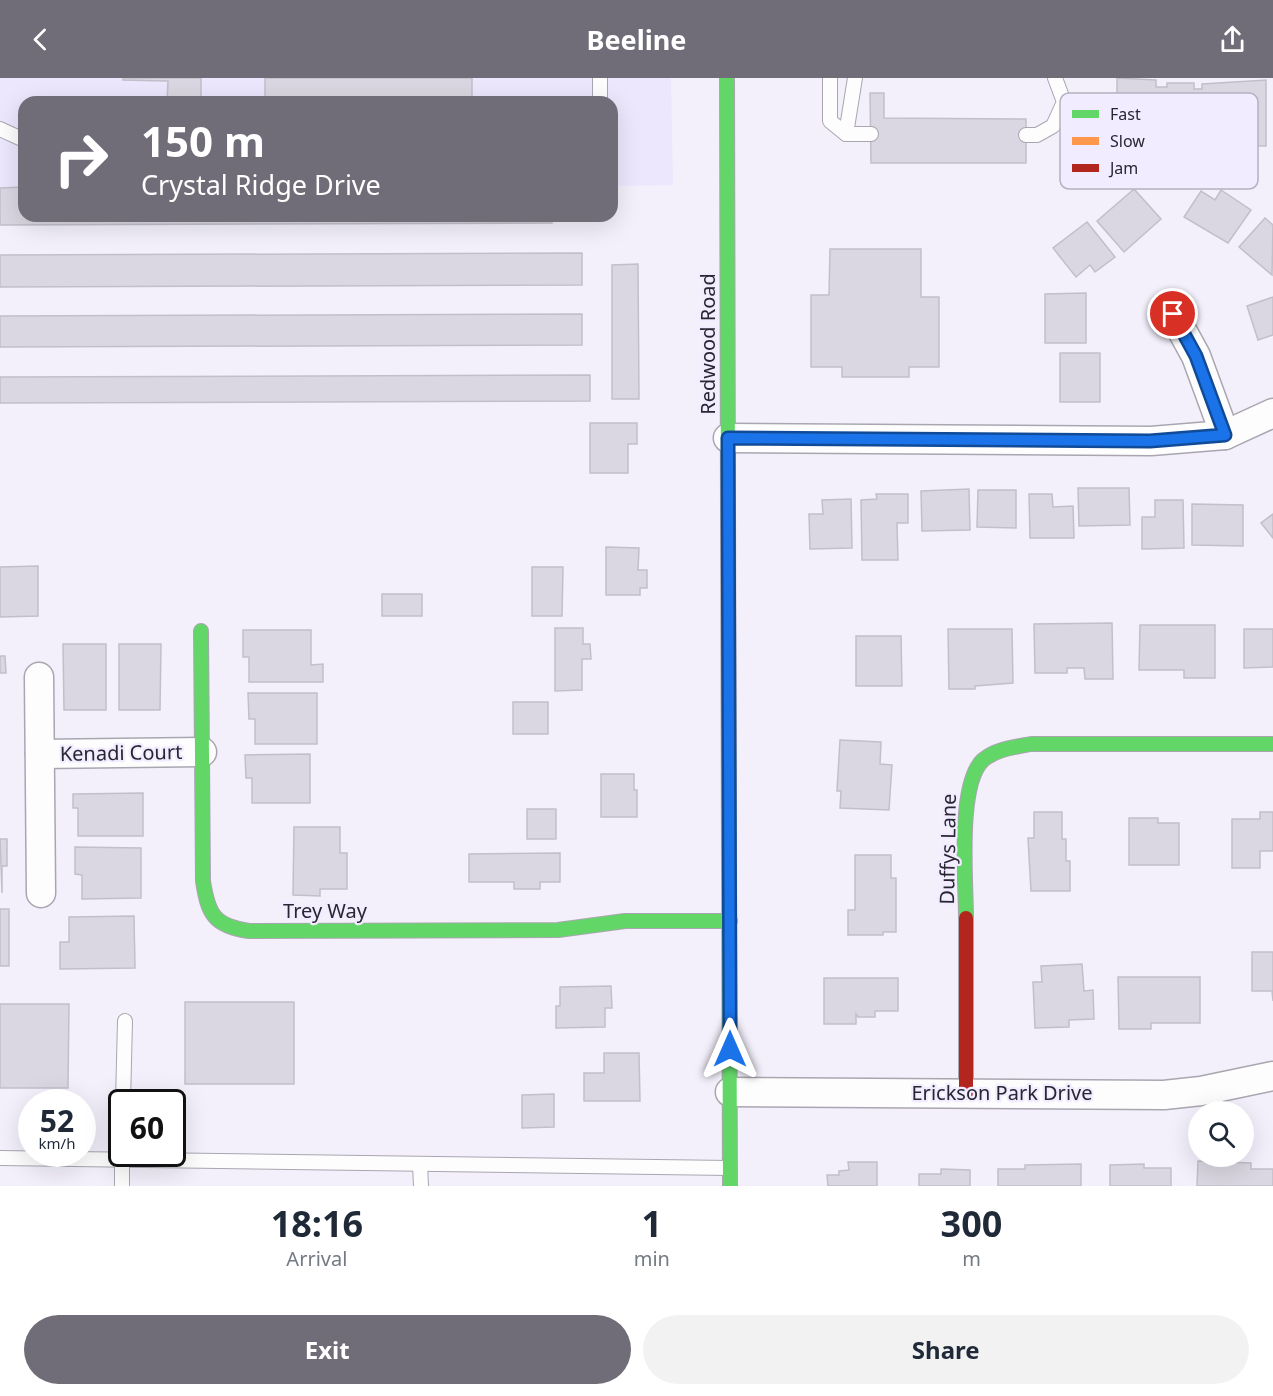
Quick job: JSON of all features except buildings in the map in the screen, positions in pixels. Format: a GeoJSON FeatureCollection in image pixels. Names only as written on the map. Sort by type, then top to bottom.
{"type":"FeatureCollection","features":[{"type":"Feature","properties":{"kind":"street","name":"Redwood Road"},"geometry":{"type":"LineString","coordinates":[[727,78],[730,1186]]}},
{"type":"Feature","properties":{"kind":"street"},"geometry":{"type":"LineString","coordinates":[[1173,314],[1196,356],[1225,435]]}},
{"type":"Feature","properties":{"kind":"street"},"geometry":{"type":"LineString","coordinates":[[728,438],[1150,441],[1225,435],[1273,412]]}},
{"type":"Feature","properties":{"kind":"street","name":"Trey Way"},"geometry":{"type":"LineString","coordinates":[[201,631],[204,894],[212,917],[228,928],[249,931],[558,930],[625,921],[730,921]]}},
{"type":"Feature","properties":{"kind":"street","name":"Kenadi Court"},"geometry":{"type":"LineString","coordinates":[[39,678],[41,893]]}},
{"type":"Feature","properties":{"kind":"street","name":"Duffys Lane"},"geometry":{"type":"LineString","coordinates":[[966,1093],[966,803],[969,779],[981,760],[1006,748],[1031,744],[1273,744]]}},
{"type":"Feature","properties":{"kind":"street","name":"Kenadi Court"},"geometry":{"type":"LineString","coordinates":[[40,754],[202,753]]}},
{"type":"Feature","properties":{"kind":"street","name":"Erickson Park Drive"},"geometry":{"type":"LineString","coordinates":[[730,1092],[1164,1095],[1273,1076]]}},
{"type":"Feature","properties":{"kind":"lane"},"geometry":{"type":"LineString","coordinates":[[600,78],[600,96]]}},
{"type":"Feature","properties":{"kind":"lane"},"geometry":{"type":"LineString","coordinates":[[830,78],[830,121],[846,134],[870,134]]}},
{"type":"Feature","properties":{"kind":"lane"},"geometry":{"type":"LineString","coordinates":[[846,134],[855,78]]}},
{"type":"Feature","properties":{"kind":"lane"},"geometry":{"type":"LineString","coordinates":[[1055,78],[1061,93]]}},
{"type":"Feature","properties":{"kind":"lane"},"geometry":{"type":"LineString","coordinates":[[1026,135],[1037,135],[1053,126],[1060,111]]}},
{"type":"Feature","properties":{"kind":"lane"},"geometry":{"type":"LineString","coordinates":[[0,129],[18,137]]}},
{"type":"Feature","properties":{"kind":"lane"},"geometry":{"type":"LineString","coordinates":[[123,1089],[125,1021]]}},
{"type":"Feature","properties":{"kind":"lane"},"geometry":{"type":"LineString","coordinates":[[0,1158],[108,1157]]}},
{"type":"Feature","properties":{"kind":"lane"},"geometry":{"type":"LineString","coordinates":[[186,1159],[730,1168]]}},
{"type":"Feature","properties":{"kind":"lane"},"geometry":{"type":"LineString","coordinates":[[420,1164],[421,1186]]}},
{"type":"Feature","properties":{"kind":"lane"},"geometry":{"type":"LineString","coordinates":[[122,1167],[122,1186]]}},
{"type":"Feature","properties":{"kind":"shaded area"},"geometry":{"type":"Polygon","coordinates":[[[0,78],[671,78],[673,185],[618,186],[618,96],[18,96],[18,193],[0,193],[0,78]]]}},
{"type":"Feature","properties":{"kind":"traffic: fast"},"geometry":{"type":"LineString","coordinates":[[727,78],[728,509]]}},
{"type":"Feature","properties":{"kind":"traffic: fast"},"geometry":{"type":"LineString","coordinates":[[201,631],[203,881],[207,902],[220,922],[249,931],[558,930],[625,921],[730,921]]}},
{"type":"Feature","properties":{"kind":"traffic: fast"},"geometry":{"type":"LineString","coordinates":[[966,918],[966,811],[975,772],[988,756],[1006,749],[1031,744],[1273,744]]}},
{"type":"Feature","properties":{"kind":"traffic: fast"},"geometry":{"type":"LineString","coordinates":[[729,863],[730,1186]]}},
{"type":"Feature","properties":{"kind":"traffic: slow"},"geometry":{"type":"LineString","coordinates":[[728,509],[729,863]]}},
{"type":"Feature","properties":{"kind":"traffic: jam"},"geometry":{"type":"LineString","coordinates":[[966,918],[966,1093]]}},
{"type":"Feature","properties":{"kind":"route"},"geometry":{"type":"LineString","coordinates":[[730,1049],[728,438],[1006,442],[1150,441],[1225,435],[1196,356],[1173,314]]}}]}
